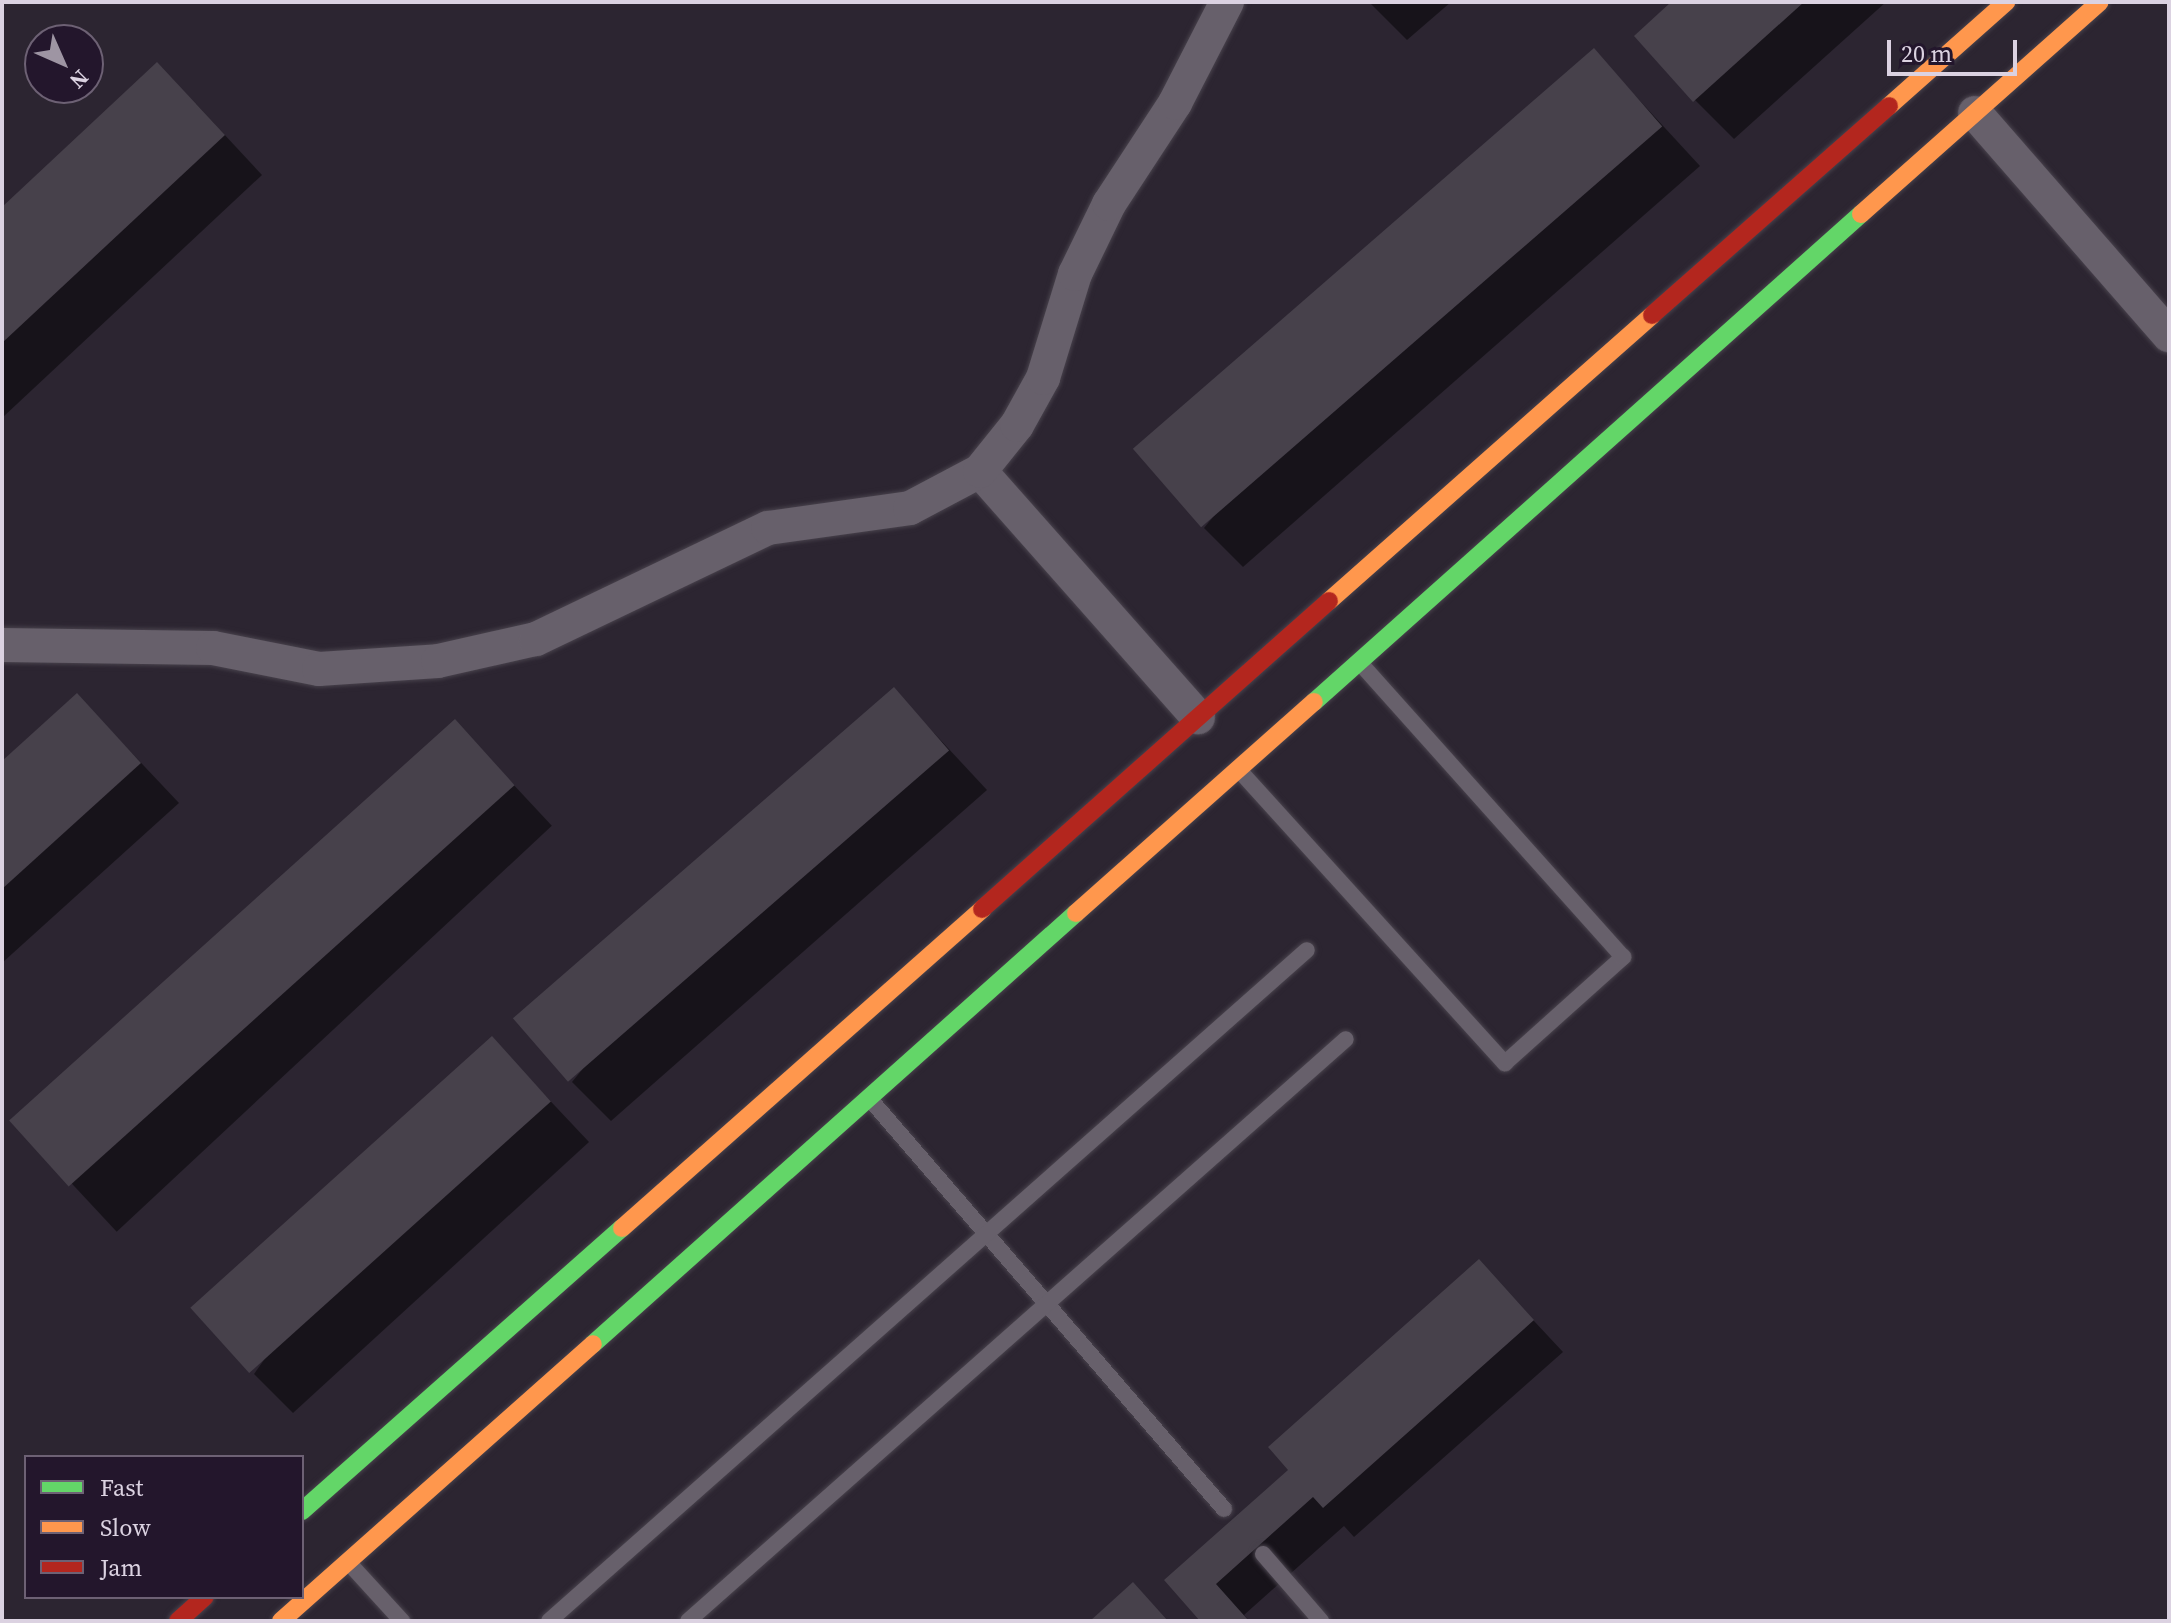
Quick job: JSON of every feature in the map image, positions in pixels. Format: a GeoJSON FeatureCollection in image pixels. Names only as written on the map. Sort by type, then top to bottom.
{"type":"FeatureCollection","features":[{"type":"Feature","properties":{"kind":"main road"},"geometry":{"type":"LineString","coordinates":[[304,1509],[2006,2]]}},
{"type":"Feature","properties":{"kind":"main road"},"geometry":{"type":"LineString","coordinates":[[281,1621],[655,1279],[869,1097],[2100,2]]}},
{"type":"Feature","properties":{"kind":"main road"},"geometry":{"type":"LineString","coordinates":[[614,1235],[632,1255]]}},
{"type":"Feature","properties":{"kind":"main road"},"geometry":{"type":"LineString","coordinates":[[178,1621],[203,1599]]}},
{"type":"Feature","properties":{"kind":"street"},"geometry":{"type":"LineString","coordinates":[[2,645],[213,648],[319,669],[438,661],[536,639],[768,528],[910,508],[980,471],[1017,425],[1043,378],[1082,260],[1109,204],[1175,103],[1227,2]]}},
{"type":"Feature","properties":{"kind":"street"},"geometry":{"type":"LineString","coordinates":[[1975,113],[2169,335]]}},
{"type":"Feature","properties":{"kind":"street"},"geometry":{"type":"LineString","coordinates":[[980,471],[1198,717]]}},
{"type":"Feature","properties":{"kind":"lane"},"geometry":{"type":"LineString","coordinates":[[1238,769],[1505,1063],[1623,957],[1359,662]]}},
{"type":"Feature","properties":{"kind":"lane"},"geometry":{"type":"LineString","coordinates":[[549,1621],[1307,950]]}},
{"type":"Feature","properties":{"kind":"lane"},"geometry":{"type":"LineString","coordinates":[[688,1621],[1346,1039]]}},
{"type":"Feature","properties":{"kind":"lane"},"geometry":{"type":"LineString","coordinates":[[869,1097],[1224,1509]]}},
{"type":"Feature","properties":{"kind":"lane"},"geometry":{"type":"LineString","coordinates":[[1263,1554],[1321,1621]]}},
{"type":"Feature","properties":{"kind":"lane"},"geometry":{"type":"LineString","coordinates":[[347,1562],[402,1621]]}},
{"type":"Feature","properties":{"kind":"building"},"geometry":{"type":"Polygon","coordinates":[[[1671,2],[1804,2],[1693,102],[1634,36],[1671,2]]]}},
{"type":"Feature","properties":{"kind":"building"},"geometry":{"type":"Polygon","coordinates":[[[1594,48],[1662,126],[1201,527],[1133,449],[1594,48]]]}},
{"type":"Feature","properties":{"kind":"building"},"geometry":{"type":"Polygon","coordinates":[[[157,62],[225,135],[2,343],[2,207],[157,62]]]}},
{"type":"Feature","properties":{"kind":"building"},"geometry":{"type":"Polygon","coordinates":[[[894,687],[949,750],[568,1082],[513,1018],[894,687]]]}},
{"type":"Feature","properties":{"kind":"building"},"geometry":{"type":"Polygon","coordinates":[[[77,693],[141,763],[2,889],[2,761],[77,693]]]}},
{"type":"Feature","properties":{"kind":"building"},"geometry":{"type":"Polygon","coordinates":[[[455,719],[515,785],[69,1187],[9,1120],[455,719]]]}},
{"type":"Feature","properties":{"kind":"building"},"geometry":{"type":"Polygon","coordinates":[[[492,1036],[551,1101],[249,1373],[190,1308],[492,1036]]]}},
{"type":"Feature","properties":{"kind":"building"},"geometry":{"type":"Polygon","coordinates":[[[1479,1259],[1534,1320],[1323,1508],[1313,1497],[1216,1584],[1249,1621],[1200,1621],[1164,1580],[1288,1470],[1268,1447],[1479,1259]]]}},
{"type":"Feature","properties":{"kind":"building"},"geometry":{"type":"Polygon","coordinates":[[[1133,1582],[1168,1621],[1090,1621],[1133,1582]]]}},
{"type":"Feature","properties":{"kind":"traffic: fast"},"geometry":{"type":"LineString","coordinates":[[1314,702],[1861,214]]}},
{"type":"Feature","properties":{"kind":"traffic: fast"},"geometry":{"type":"LineString","coordinates":[[593,1344],[1076,913]]}},
{"type":"Feature","properties":{"kind":"traffic: fast"},"geometry":{"type":"LineString","coordinates":[[304,1509],[622,1228]]}},
{"type":"Feature","properties":{"kind":"traffic: slow"},"geometry":{"type":"LineString","coordinates":[[1889,106],[2006,2]]}},
{"type":"Feature","properties":{"kind":"traffic: slow"},"geometry":{"type":"LineString","coordinates":[[1861,214],[2100,2]]}},
{"type":"Feature","properties":{"kind":"traffic: slow"},"geometry":{"type":"LineString","coordinates":[[1329,601],[1652,315]]}},
{"type":"Feature","properties":{"kind":"traffic: slow"},"geometry":{"type":"LineString","coordinates":[[1076,913],[1314,702]]}},
{"type":"Feature","properties":{"kind":"traffic: slow"},"geometry":{"type":"LineString","coordinates":[[622,1228],[982,909]]}},
{"type":"Feature","properties":{"kind":"traffic: slow"},"geometry":{"type":"LineString","coordinates":[[281,1621],[593,1344]]}},
{"type":"Feature","properties":{"kind":"traffic: jam"},"geometry":{"type":"LineString","coordinates":[[1652,315],[1889,106]]}},
{"type":"Feature","properties":{"kind":"traffic: jam"},"geometry":{"type":"LineString","coordinates":[[982,909],[1329,601]]}},
{"type":"Feature","properties":{"kind":"traffic: jam"},"geometry":{"type":"LineString","coordinates":[[178,1621],[203,1599]]}}]}
